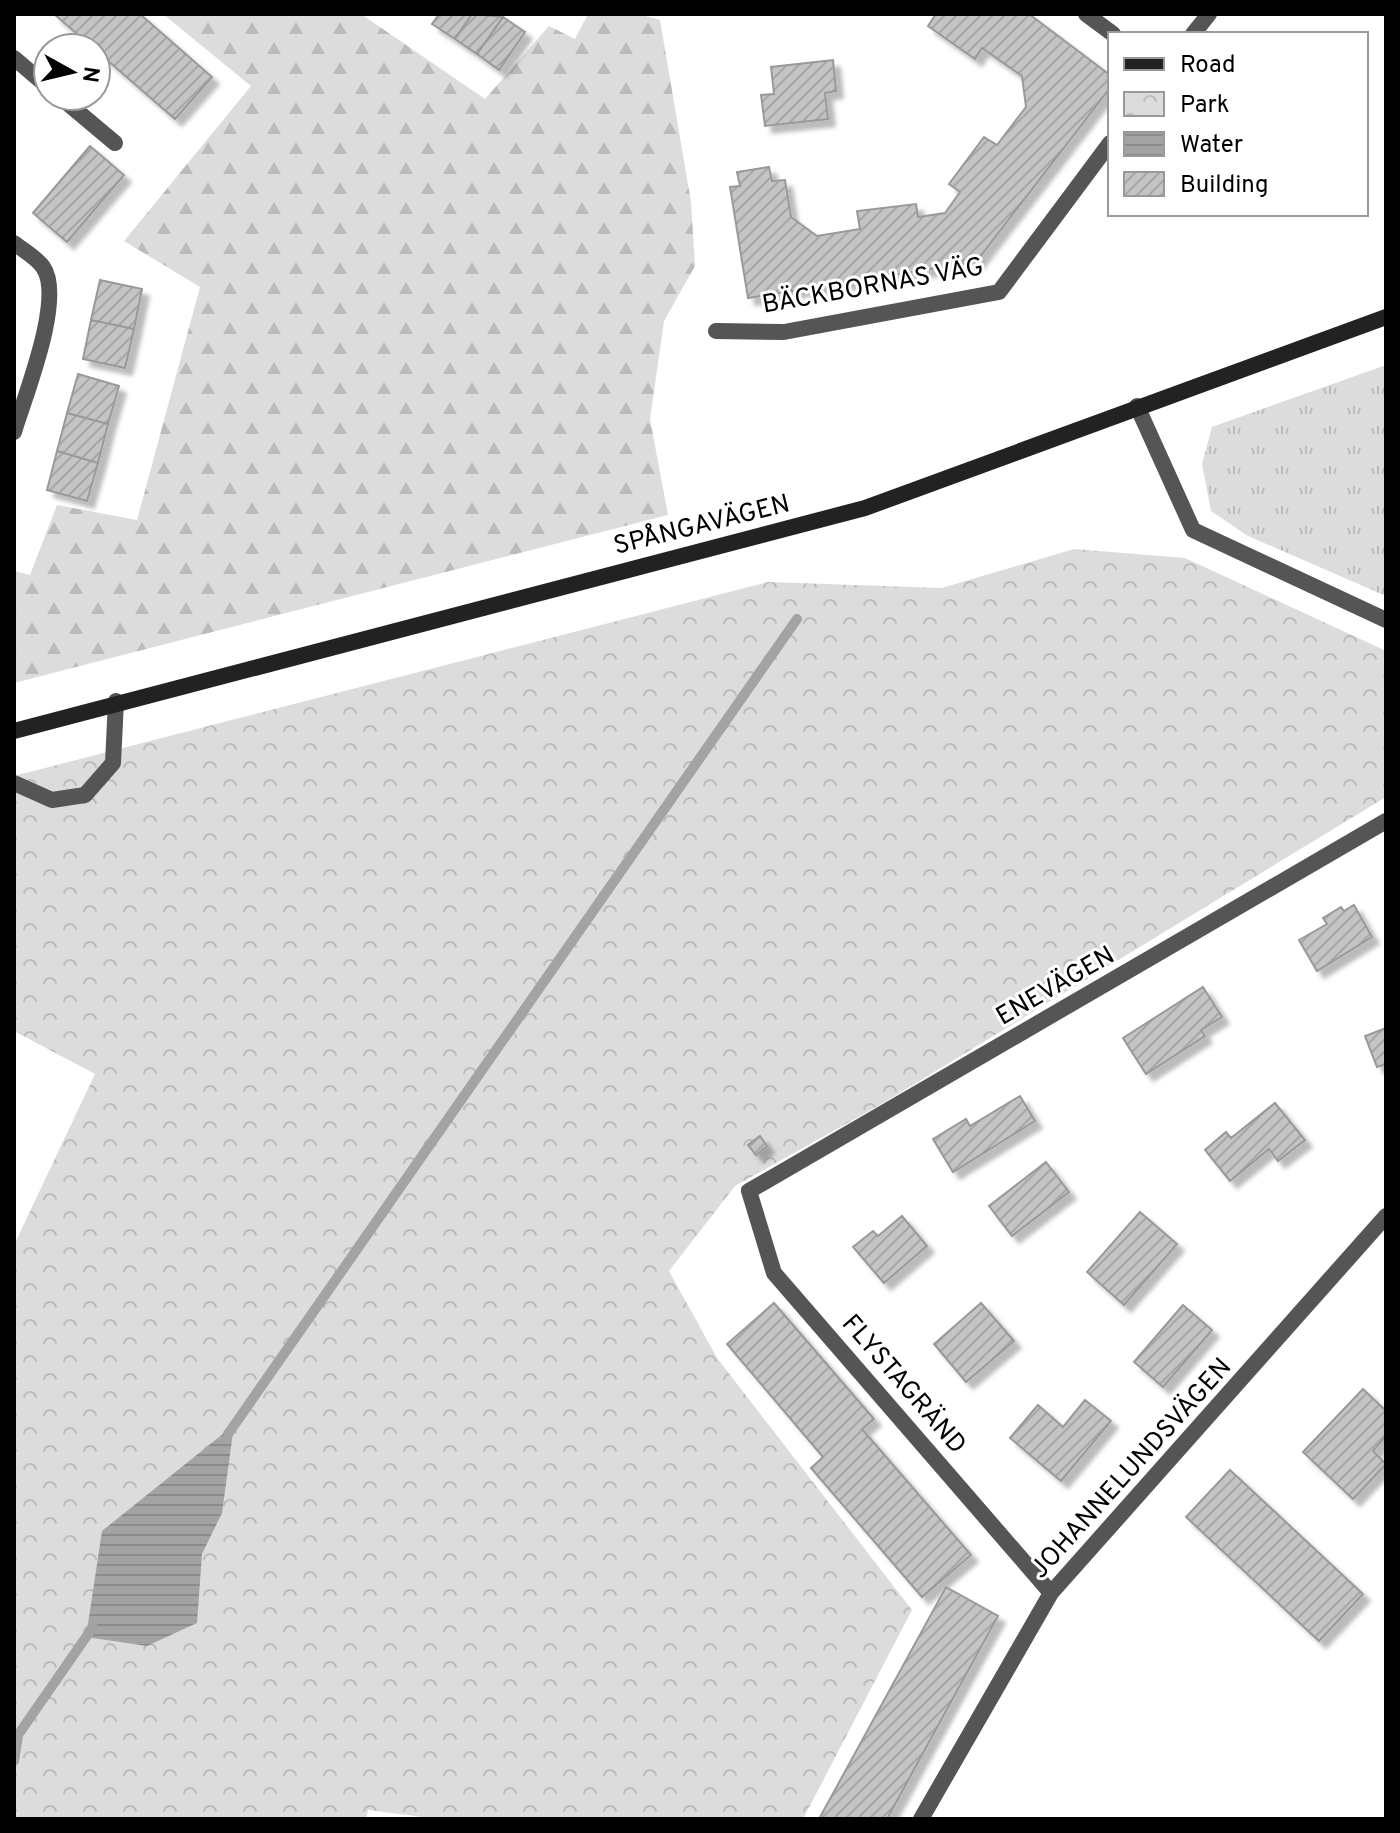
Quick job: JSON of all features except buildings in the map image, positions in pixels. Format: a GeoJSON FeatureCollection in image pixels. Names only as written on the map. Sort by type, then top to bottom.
{"type":"FeatureCollection","features":[{"type":"Feature","properties":{"kind":"street"},"geometry":{"type":"LineString","coordinates":[[1086,14],[1110,32]]}},
{"type":"Feature","properties":{"kind":"street"},"geometry":{"type":"LineString","coordinates":[[1195,32],[1209,14]]}},
{"type":"Feature","properties":{"kind":"street"},"geometry":{"type":"LineString","coordinates":[[14,58],[32,73]]}},
{"type":"Feature","properties":{"kind":"street"},"geometry":{"type":"LineString","coordinates":[[78,112],[115,143]]}},
{"type":"Feature","properties":{"kind":"street","name":"BÄCKBORNAS VÄG"},"geometry":{"type":"LineString","coordinates":[[716,331],[784,332],[999,292],[1108,146]]}},
{"type":"Feature","properties":{"kind":"street"},"geometry":{"type":"LineString","coordinates":[[14,243],[44,268],[49,295],[47,322],[14,432]]}},
{"type":"Feature","properties":{"kind":"street","name":"SPÅNGAVÄGEN"},"geometry":{"type":"LineString","coordinates":[[14,731],[116,701],[865,508],[1386,317]]}},
{"type":"Feature","properties":{"kind":"street"},"geometry":{"type":"LineString","coordinates":[[1137,406],[1193,530],[1386,620]]}},
{"type":"Feature","properties":{"kind":"street"},"geometry":{"type":"LineString","coordinates":[[14,783],[52,800],[85,795],[113,763],[116,701]]}},
{"type":"Feature","properties":{"kind":"street","name":"ENEVÄGEN"},"geometry":{"type":"LineString","coordinates":[[749,1191],[1386,821]]}},
{"type":"Feature","properties":{"kind":"street","name":"FLYSTAGRÄND"},"geometry":{"type":"LineString","coordinates":[[749,1191],[774,1273],[1051,1593]]}},
{"type":"Feature","properties":{"kind":"street","name":"JOHANNELUNDSVÄGEN"},"geometry":{"type":"LineString","coordinates":[[921,1819],[1051,1593],[1386,1216]]}},
{"type":"Feature","properties":{"kind":"green space"},"geometry":{"type":"Polygon","coordinates":[[[163,14],[361,14],[485,99],[549,26],[575,39],[588,14],[639,14],[660,20],[691,202],[695,266],[664,321],[650,419],[668,515],[14,683],[14,571],[30,575],[57,505],[137,520],[200,287],[124,241],[251,86],[163,14]]]}},
{"type":"Feature","properties":{"kind":"green space"},"geometry":{"type":"Polygon","coordinates":[[[1386,365],[1386,596],[1248,536],[1211,511],[1202,464],[1212,427],[1386,365]]]}},
{"type":"Feature","properties":{"kind":"green space"},"geometry":{"type":"Polygon","coordinates":[[[1074,549],[1185,558],[1386,651],[1386,797],[885,1102],[735,1186],[669,1271],[717,1358],[912,1610],[803,1819],[438,1819],[368,1810],[366,1819],[14,1819],[14,1245],[95,1074],[14,1031],[14,776],[768,582],[942,588],[1074,549]]]}},
{"type":"Feature","properties":{"kind":"water"},"geometry":{"type":"Polygon","coordinates":[[[234,1425],[222,1513],[202,1554],[197,1623],[147,1646],[86,1637],[102,1531],[234,1425]]]}},
{"type":"Feature","properties":{"kind":"waterway"},"geometry":{"type":"LineString","coordinates":[[228,1434],[797,619]]}},
{"type":"Feature","properties":{"kind":"waterway"},"geometry":{"type":"LineString","coordinates":[[14,1761],[18,1735],[93,1627]]}}]}
